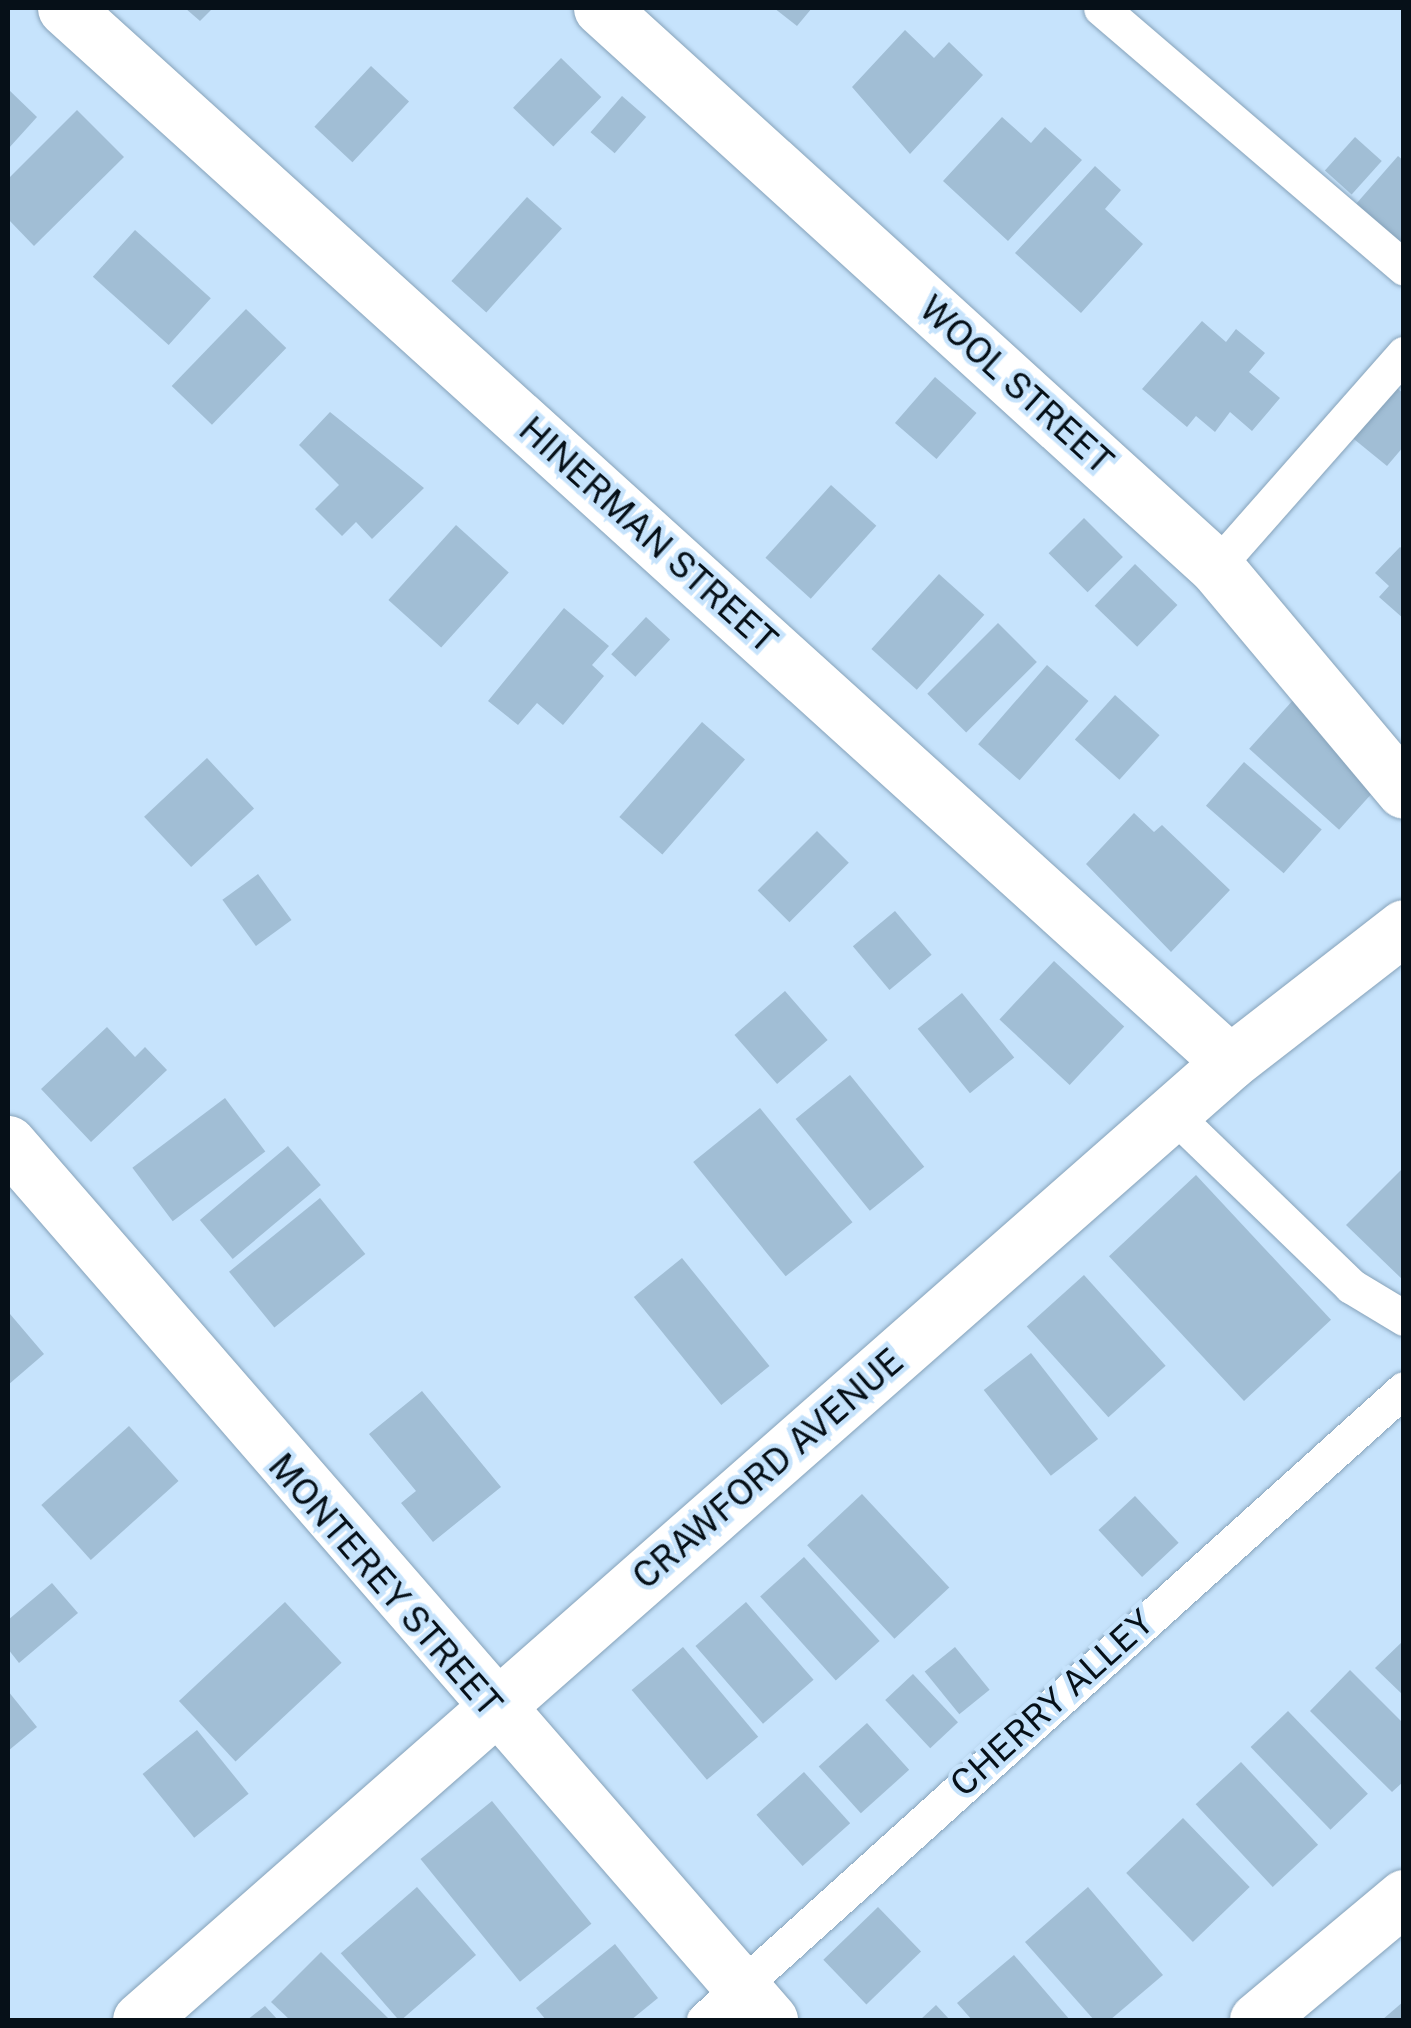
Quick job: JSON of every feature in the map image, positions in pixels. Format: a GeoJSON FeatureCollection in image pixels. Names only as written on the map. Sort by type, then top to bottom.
{"type":"FeatureCollection","features":[{"type":"Feature","properties":{"kind":"street","name":"HINERMAN STREET"},"geometry":{"type":"LineString","coordinates":[[66,8],[1230,1062]]}},
{"type":"Feature","properties":{"kind":"street","name":"WOOL STREET"},"geometry":{"type":"LineString","coordinates":[[601,8],[1216,567],[1404,791]]}},
{"type":"Feature","properties":{"kind":"street","name":"CRAWFORD AVENUE"},"geometry":{"type":"LineString","coordinates":[[140,2020],[1172,1112],[1404,927]]}},
{"type":"Feature","properties":{"kind":"street","name":"MONTEREY STREET"},"geometry":{"type":"LineString","coordinates":[[8,1143],[493,1710],[739,2009]]}},
{"type":"Feature","properties":{"kind":"street"},"geometry":{"type":"LineString","coordinates":[[1257,2020],[1404,1896]]}},
{"type":"Feature","properties":{"kind":"lane"},"geometry":{"type":"LineString","coordinates":[[1101,8],[1404,268]]}},
{"type":"Feature","properties":{"kind":"lane"},"geometry":{"type":"LineString","coordinates":[[1216,567],[1404,354]]}},
{"type":"Feature","properties":{"kind":"lane"},"geometry":{"type":"LineString","coordinates":[[1172,1112],[1351,1286],[1404,1318]]}},
{"type":"Feature","properties":{"kind":"lane","name":"CHERRY ALLEY"},"geometry":{"type":"LineString","coordinates":[[739,2009],[1404,1389]]}},
{"type":"Feature","properties":{"kind":"building"},"geometry":{"type":"Polygon","coordinates":[[[185,8],[213,8],[200,21],[185,8]]]}},
{"type":"Feature","properties":{"kind":"building"},"geometry":{"type":"Polygon","coordinates":[[[774,8],[812,8],[797,26],[774,8]]]}},
{"type":"Feature","properties":{"kind":"building"},"geometry":{"type":"Polygon","coordinates":[[[905,30],[934,58],[949,42],[983,75],[910,154],[852,87],[905,30]]]}},
{"type":"Feature","properties":{"kind":"building"},"geometry":{"type":"Polygon","coordinates":[[[561,58],[601,97],[553,147],[513,108],[561,58]]]}},
{"type":"Feature","properties":{"kind":"building"},"geometry":{"type":"Polygon","coordinates":[[[371,66],[409,101],[352,162],[314,127],[371,66]]]}},
{"type":"Feature","properties":{"kind":"building"},"geometry":{"type":"Polygon","coordinates":[[[8,89],[37,117],[8,149],[8,89]]]}},
{"type":"Feature","properties":{"kind":"building"},"geometry":{"type":"Polygon","coordinates":[[[622,96],[646,117],[615,153],[591,132],[622,96]]]}},
{"type":"Feature","properties":{"kind":"building"},"geometry":{"type":"Polygon","coordinates":[[[77,110],[124,157],[34,246],[8,219],[8,179],[77,110]]]}},
{"type":"Feature","properties":{"kind":"building"},"geometry":{"type":"Polygon","coordinates":[[[1002,117],[1031,143],[1045,127],[1082,160],[1008,241],[943,181],[1002,117]]]}},
{"type":"Feature","properties":{"kind":"building"},"geometry":{"type":"Polygon","coordinates":[[[1355,137],[1382,161],[1352,195],[1325,170],[1355,137]]]}},
{"type":"Feature","properties":{"kind":"building"},"geometry":{"type":"Polygon","coordinates":[[[1398,156],[1404,161],[1404,247],[1356,204],[1398,156]]]}},
{"type":"Feature","properties":{"kind":"building"},"geometry":{"type":"Polygon","coordinates":[[[1095,166],[1121,190],[1105,209],[1143,244],[1081,313],[1015,253],[1095,166]]]}},
{"type":"Feature","properties":{"kind":"building"},"geometry":{"type":"Polygon","coordinates":[[[527,197],[562,228],[486,312],[451,281],[527,197]]]}},
{"type":"Feature","properties":{"kind":"building"},"geometry":{"type":"Polygon","coordinates":[[[135,230],[211,298],[169,345],[93,277],[135,230]]]}},
{"type":"Feature","properties":{"kind":"building"},"geometry":{"type":"Polygon","coordinates":[[[246,309],[286,348],[212,425],[172,386],[246,309]]]}},
{"type":"Feature","properties":{"kind":"building"},"geometry":{"type":"Polygon","coordinates":[[[1202,321],[1226,342],[1236,329],[1265,353],[1249,372],[1280,398],[1252,431],[1230,412],[1215,432],[1196,416],[1187,427],[1142,389],[1202,321]]]}},
{"type":"Feature","properties":{"kind":"building"},"geometry":{"type":"Polygon","coordinates":[[[935,377],[977,413],[936,459],[895,423],[935,377]]]}},
{"type":"Feature","properties":{"kind":"building"},"geometry":{"type":"Polygon","coordinates":[[[1386,379],[1404,394],[1404,446],[1387,466],[1344,431],[1386,379]]]}},
{"type":"Feature","properties":{"kind":"building"},"geometry":{"type":"Polygon","coordinates":[[[330,412],[424,488],[372,539],[356,522],[342,536],[315,509],[339,485],[299,445],[330,412]]]}},
{"type":"Feature","properties":{"kind":"building"},"geometry":{"type":"Polygon","coordinates":[[[831,485],[876,526],[811,599],[765,558],[831,485]]]}},
{"type":"Feature","properties":{"kind":"building"},"geometry":{"type":"Polygon","coordinates":[[[1084,518],[1123,557],[1088,592],[1049,553],[1084,518]]]}},
{"type":"Feature","properties":{"kind":"building"},"geometry":{"type":"Polygon","coordinates":[[[456,525],[509,573],[441,648],[388,600],[456,525]]]}},
{"type":"Feature","properties":{"kind":"building"},"geometry":{"type":"Polygon","coordinates":[[[1400,547],[1404,550],[1404,619],[1379,597],[1389,586],[1375,573],[1400,547]]]}},
{"type":"Feature","properties":{"kind":"building"},"geometry":{"type":"Polygon","coordinates":[[[1135,564],[1177,605],[1137,647],[1095,606],[1135,564]]]}},
{"type":"Feature","properties":{"kind":"building"},"geometry":{"type":"Polygon","coordinates":[[[939,574],[984,615],[917,690],[871,649],[939,574]]]}},
{"type":"Feature","properties":{"kind":"building"},"geometry":{"type":"Polygon","coordinates":[[[564,608],[609,646],[592,665],[604,676],[563,725],[537,703],[518,725],[488,701],[564,608]]]}},
{"type":"Feature","properties":{"kind":"building"},"geometry":{"type":"Polygon","coordinates":[[[646,617],[670,640],[635,677],[611,654],[646,617]]]}},
{"type":"Feature","properties":{"kind":"building"},"geometry":{"type":"Polygon","coordinates":[[[998,623],[1037,662],[966,733],[927,694],[998,623]]]}},
{"type":"Feature","properties":{"kind":"building"},"geometry":{"type":"Polygon","coordinates":[[[1047,665],[1089,701],[1020,780],[978,744],[1047,665]]]}},
{"type":"Feature","properties":{"kind":"building"},"geometry":{"type":"Polygon","coordinates":[[[1115,695],[1160,735],[1119,780],[1075,740],[1115,695]]]}},
{"type":"Feature","properties":{"kind":"building"},"geometry":{"type":"Polygon","coordinates":[[[1294,699],[1384,780],[1339,830],[1249,749],[1294,699]]]}},
{"type":"Feature","properties":{"kind":"building"},"geometry":{"type":"Polygon","coordinates":[[[702,722],[745,759],[662,854],[619,817],[702,722]]]}},
{"type":"Feature","properties":{"kind":"building"},"geometry":{"type":"Polygon","coordinates":[[[207,758],[254,808],[191,867],[144,817],[207,758]]]}},
{"type":"Feature","properties":{"kind":"building"},"geometry":{"type":"Polygon","coordinates":[[[1244,762],[1322,830],[1284,873],[1206,806],[1244,762]]]}},
{"type":"Feature","properties":{"kind":"building"},"geometry":{"type":"Polygon","coordinates":[[[1134,813],[1154,832],[1162,825],[1230,890],[1171,952],[1086,864],[1134,813]]]}},
{"type":"Feature","properties":{"kind":"building"},"geometry":{"type":"Polygon","coordinates":[[[817,831],[849,863],[789,922],[758,890],[817,831]]]}},
{"type":"Feature","properties":{"kind":"building"},"geometry":{"type":"Polygon","coordinates":[[[258,874],[292,920],[256,946],[222,900],[258,874]]]}},
{"type":"Feature","properties":{"kind":"building"},"geometry":{"type":"Polygon","coordinates":[[[895,911],[932,955],[890,990],[853,946],[895,911]]]}},
{"type":"Feature","properties":{"kind":"building"},"geometry":{"type":"Polygon","coordinates":[[[1054,961],[1124,1026],[1070,1085],[999,1020],[1054,961]]]}},
{"type":"Feature","properties":{"kind":"building"},"geometry":{"type":"Polygon","coordinates":[[[785,991],[828,1040],[777,1084],[734,1035],[785,991]]]}},
{"type":"Feature","properties":{"kind":"building"},"geometry":{"type":"Polygon","coordinates":[[[962,993],[1014,1058],[970,1093],[918,1029],[962,993]]]}},
{"type":"Feature","properties":{"kind":"building"},"geometry":{"type":"Polygon","coordinates":[[[107,1027],[135,1057],[145,1047],[167,1070],[91,1142],[41,1089],[107,1027]]]}},
{"type":"Feature","properties":{"kind":"building"},"geometry":{"type":"Polygon","coordinates":[[[850,1075],[924,1167],[870,1211],[796,1119],[850,1075]]]}},
{"type":"Feature","properties":{"kind":"building"},"geometry":{"type":"Polygon","coordinates":[[[225,1098],[265,1152],[173,1221],[132,1168],[225,1098]]]}},
{"type":"Feature","properties":{"kind":"building"},"geometry":{"type":"Polygon","coordinates":[[[760,1108],[853,1222],[786,1276],[693,1162],[760,1108]]]}},
{"type":"Feature","properties":{"kind":"building"},"geometry":{"type":"Polygon","coordinates":[[[288,1146],[321,1185],[233,1259],[200,1220],[288,1146]]]}},
{"type":"Feature","properties":{"kind":"building"},"geometry":{"type":"Polygon","coordinates":[[[1404,1167],[1404,1281],[1346,1225],[1404,1167]]]}},
{"type":"Feature","properties":{"kind":"building"},"geometry":{"type":"Polygon","coordinates":[[[1196,1175],[1331,1320],[1244,1401],[1109,1256],[1196,1175]]]}},
{"type":"Feature","properties":{"kind":"building"},"geometry":{"type":"Polygon","coordinates":[[[320,1198],[365,1254],[274,1328],[229,1272],[320,1198]]]}},
{"type":"Feature","properties":{"kind":"building"},"geometry":{"type":"Polygon","coordinates":[[[682,1258],[769,1366],[721,1405],[634,1297],[682,1258]]]}},
{"type":"Feature","properties":{"kind":"building"},"geometry":{"type":"Polygon","coordinates":[[[1084,1275],[1166,1366],[1108,1417],[1027,1327],[1084,1275]]]}},
{"type":"Feature","properties":{"kind":"building"},"geometry":{"type":"Polygon","coordinates":[[[8,1316],[44,1354],[8,1385],[8,1316]]]}},
{"type":"Feature","properties":{"kind":"building"},"geometry":{"type":"Polygon","coordinates":[[[1031,1353],[1098,1439],[1051,1476],[984,1390],[1031,1353]]]}},
{"type":"Feature","properties":{"kind":"building"},"geometry":{"type":"Polygon","coordinates":[[[422,1391],[501,1487],[433,1542],[401,1503],[416,1491],[369,1434],[422,1391]]]}},
{"type":"Feature","properties":{"kind":"building"},"geometry":{"type":"Polygon","coordinates":[[[129,1426],[179,1481],[91,1560],[41,1505],[129,1426]]]}},
{"type":"Feature","properties":{"kind":"building"},"geometry":{"type":"Polygon","coordinates":[[[862,1494],[949,1588],[894,1639],[807,1545],[862,1494]]]}},
{"type":"Feature","properties":{"kind":"building"},"geometry":{"type":"Polygon","coordinates":[[[1135,1496],[1179,1543],[1142,1577],[1098,1530],[1135,1496]]]}},
{"type":"Feature","properties":{"kind":"building"},"geometry":{"type":"Polygon","coordinates":[[[804,1557],[880,1641],[836,1680],[760,1596],[804,1557]]]}},
{"type":"Feature","properties":{"kind":"building"},"geometry":{"type":"Polygon","coordinates":[[[52,1583],[78,1613],[19,1663],[8,1649],[8,1620],[52,1583]]]}},
{"type":"Feature","properties":{"kind":"building"},"geometry":{"type":"Polygon","coordinates":[[[285,1602],[342,1663],[236,1762],[179,1701],[285,1602]]]}},
{"type":"Feature","properties":{"kind":"building"},"geometry":{"type":"Polygon","coordinates":[[[746,1602],[814,1680],[763,1724],[695,1646],[746,1602]]]}},
{"type":"Feature","properties":{"kind":"building"},"geometry":{"type":"Polygon","coordinates":[[[1404,1640],[1404,1696],[1375,1668],[1404,1640]]]}},
{"type":"Feature","properties":{"kind":"building"},"geometry":{"type":"Polygon","coordinates":[[[683,1647],[758,1737],[707,1780],[632,1690],[683,1647]]]}},
{"type":"Feature","properties":{"kind":"building"},"geometry":{"type":"Polygon","coordinates":[[[955,1647],[990,1690],[959,1714],[925,1672],[955,1647]]]}},
{"type":"Feature","properties":{"kind":"building"},"geometry":{"type":"Polygon","coordinates":[[[1350,1670],[1404,1724],[1404,1781],[1392,1792],[1310,1711],[1350,1670]]]}},
{"type":"Feature","properties":{"kind":"building"},"geometry":{"type":"Polygon","coordinates":[[[913,1674],[958,1722],[930,1748],[885,1700],[913,1674]]]}},
{"type":"Feature","properties":{"kind":"building"},"geometry":{"type":"Polygon","coordinates":[[[8,1691],[37,1727],[8,1751],[8,1691]]]}},
{"type":"Feature","properties":{"kind":"building"},"geometry":{"type":"Polygon","coordinates":[[[1288,1711],[1368,1794],[1330,1830],[1251,1747],[1288,1711]]]}},
{"type":"Feature","properties":{"kind":"building"},"geometry":{"type":"Polygon","coordinates":[[[867,1723],[909,1770],[861,1813],[819,1766],[867,1723]]]}},
{"type":"Feature","properties":{"kind":"building"},"geometry":{"type":"Polygon","coordinates":[[[197,1730],[249,1794],[194,1838],[143,1774],[197,1730]]]}},
{"type":"Feature","properties":{"kind":"building"},"geometry":{"type":"Polygon","coordinates":[[[1241,1762],[1318,1845],[1273,1887],[1196,1804],[1241,1762]]]}},
{"type":"Feature","properties":{"kind":"building"},"geometry":{"type":"Polygon","coordinates":[[[804,1772],[850,1823],[803,1866],[756,1815],[804,1772]]]}},
{"type":"Feature","properties":{"kind":"building"},"geometry":{"type":"Polygon","coordinates":[[[492,1801],[591,1924],[520,1982],[421,1859],[492,1801]]]}},
{"type":"Feature","properties":{"kind":"building"},"geometry":{"type":"Polygon","coordinates":[[[1183,1818],[1250,1887],[1193,1942],[1126,1873],[1183,1818]]]}},
{"type":"Feature","properties":{"kind":"building"},"geometry":{"type":"Polygon","coordinates":[[[417,1887],[476,1955],[399,2020],[341,1953],[417,1887]]]}},
{"type":"Feature","properties":{"kind":"building"},"geometry":{"type":"Polygon","coordinates":[[[1088,1887],[1163,1975],[1110,2020],[1094,2020],[1025,1942],[1088,1887]]]}},
{"type":"Feature","properties":{"kind":"building"},"geometry":{"type":"Polygon","coordinates":[[[878,1907],[921,1952],[866,2004],[823,1960],[878,1907]]]}},
{"type":"Feature","properties":{"kind":"building"},"geometry":{"type":"Polygon","coordinates":[[[615,1944],[658,1998],[631,2020],[546,2020],[536,2008],[615,1944]]]}},
{"type":"Feature","properties":{"kind":"building"},"geometry":{"type":"Polygon","coordinates":[[[321,1952],[390,2020],[290,2020],[271,2002],[321,1952]]]}},
{"type":"Feature","properties":{"kind":"building"},"geometry":{"type":"Polygon","coordinates":[[[1014,1955],[1070,2020],[972,2020],[957,2003],[1014,1955]]]}},
{"type":"Feature","properties":{"kind":"building"},"geometry":{"type":"Polygon","coordinates":[[[1404,2001],[1404,2020],[1382,2020],[1404,2001]]]}},
{"type":"Feature","properties":{"kind":"building"},"geometry":{"type":"Polygon","coordinates":[[[936,2005],[950,2020],[920,2020],[936,2005]]]}},
{"type":"Feature","properties":{"kind":"building"},"geometry":{"type":"Polygon","coordinates":[[[265,2006],[278,2020],[247,2020],[265,2006]]]}}]}
